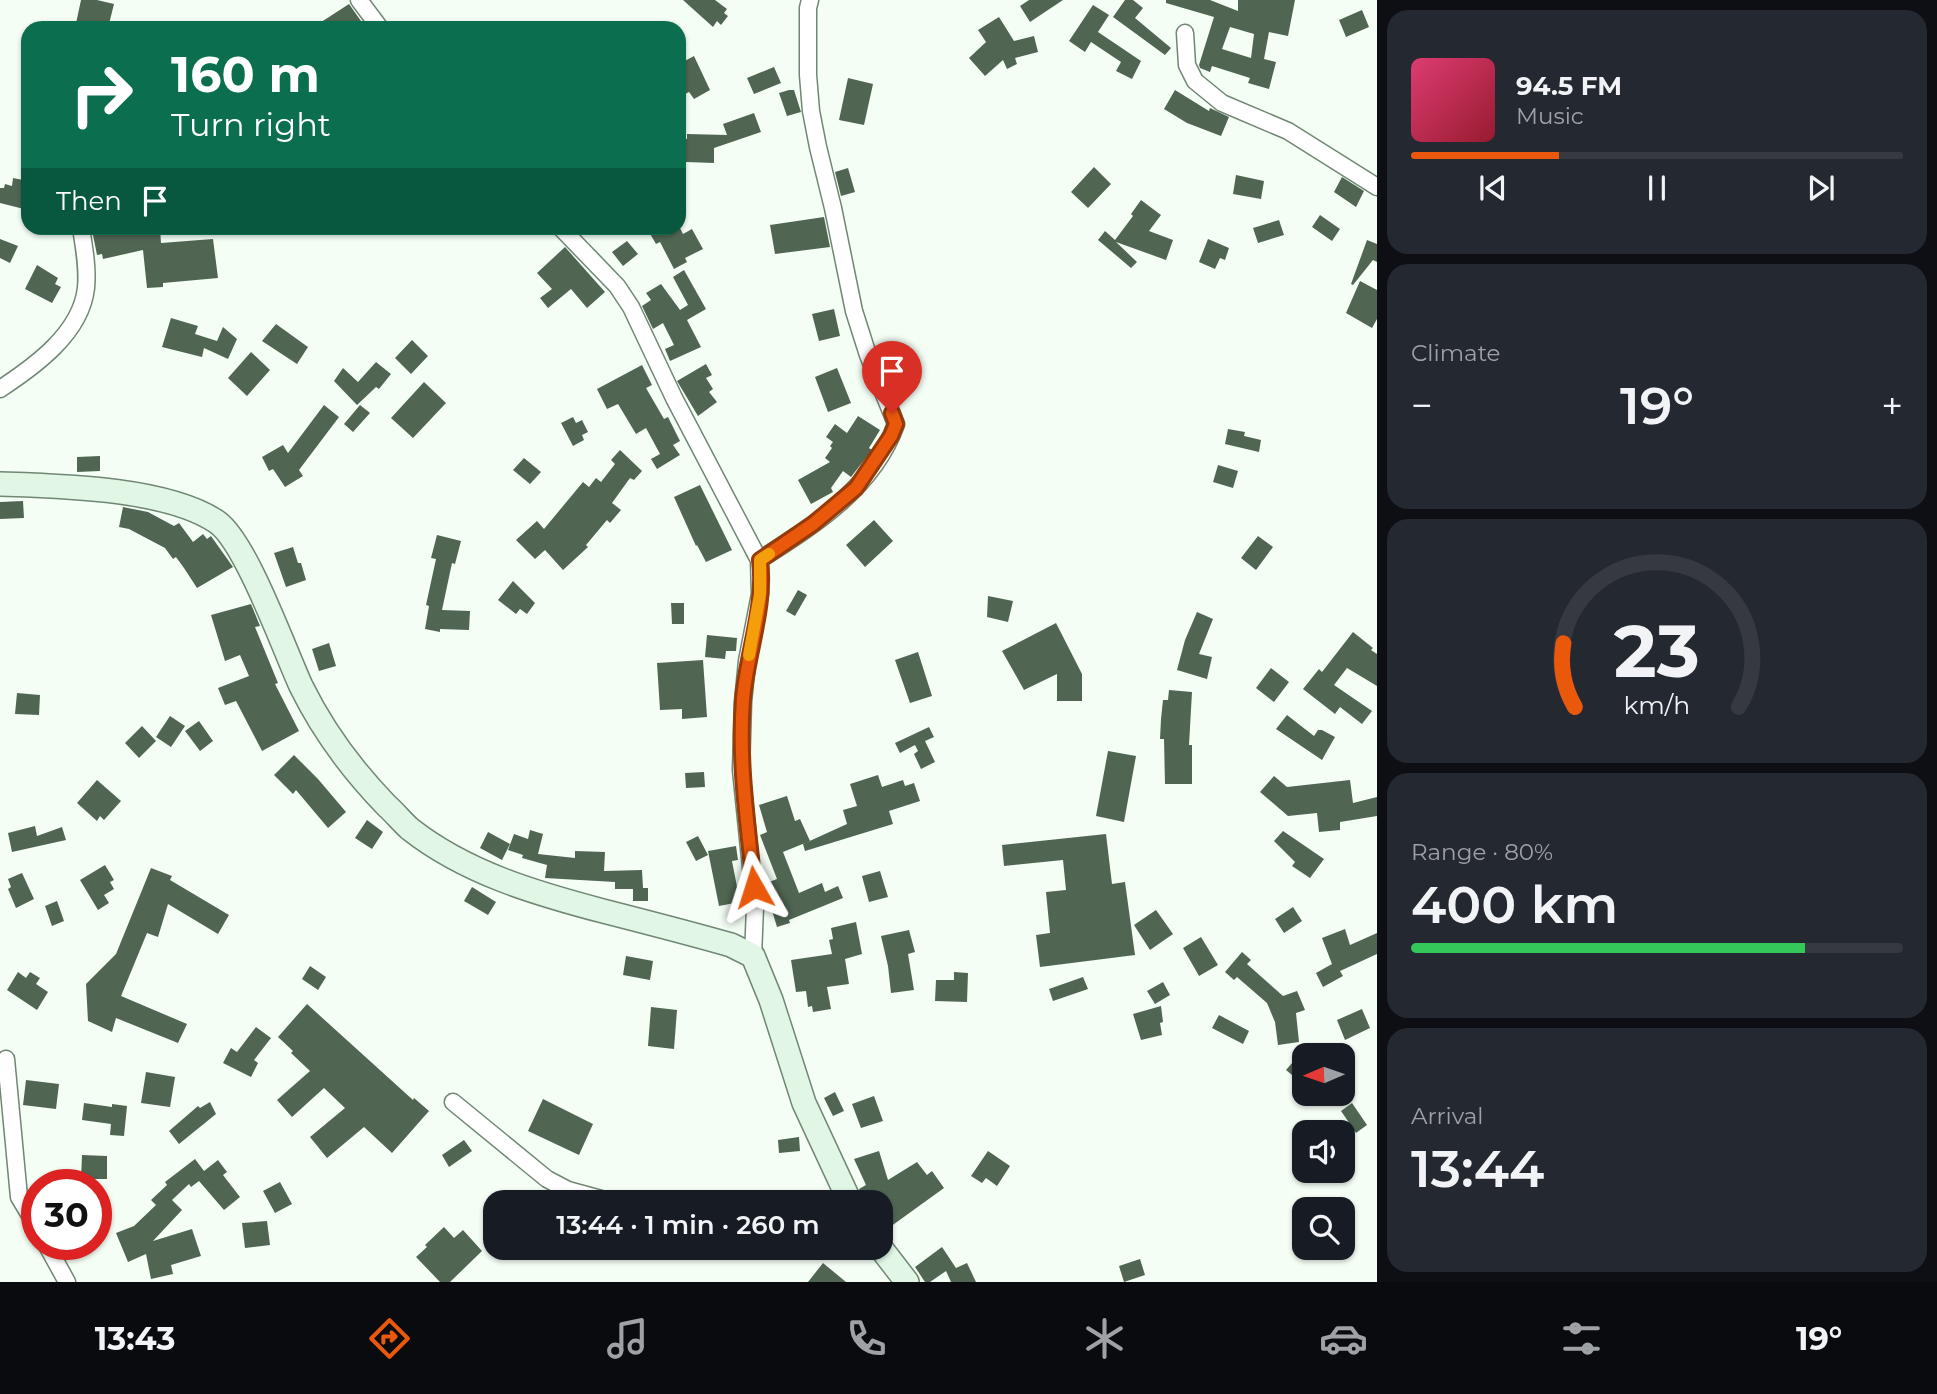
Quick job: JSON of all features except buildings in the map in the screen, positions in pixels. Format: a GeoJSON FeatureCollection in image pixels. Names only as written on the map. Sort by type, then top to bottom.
{"type":"FeatureCollection","features":[{"type":"Feature","properties":{"kind":"street"},"geometry":{"type":"LineString","coordinates":[[359,0],[375,21]]}},
{"type":"Feature","properties":{"kind":"street"},"geometry":{"type":"LineString","coordinates":[[760,560],[813,524],[856,488],[891,436],[896,424],[868,355],[854,311],[818,147],[808,75],[810,0]]}},
{"type":"Feature","properties":{"kind":"street"},"geometry":{"type":"LineString","coordinates":[[1185,33],[1186,65],[1195,81],[1222,103],[1288,131],[1377,187]]}},
{"type":"Feature","properties":{"kind":"street"},"geometry":{"type":"LineString","coordinates":[[0,389],[29,370],[66,332],[80,313],[86,289],[82,235]]}},
{"type":"Feature","properties":{"kind":"street"},"geometry":{"type":"LineString","coordinates":[[568,235],[617,286],[631,307],[674,398],[760,560],[760,594],[747,661],[743,702],[742,758],[743,798],[755,907],[753,956],[771,1000],[804,1102],[844,1190]]}},
{"type":"Feature","properties":{"kind":"street"},"geometry":{"type":"LineString","coordinates":[[0,484],[83,487],[165,501],[195,510],[219,524],[239,548],[303,689],[334,744],[372,790],[409,828],[494,877],[543,896],[731,945],[753,956]]}},
{"type":"Feature","properties":{"kind":"street"},"geometry":{"type":"LineString","coordinates":[[6,1059],[21,1200]]}},
{"type":"Feature","properties":{"kind":"street"},"geometry":{"type":"LineString","coordinates":[[453,1102],[547,1179],[568,1190]]}},
{"type":"Feature","properties":{"kind":"street"},"geometry":{"type":"LineString","coordinates":[[55,1260],[67,1282]]}},
{"type":"Feature","properties":{"kind":"street"},"geometry":{"type":"LineString","coordinates":[[890,1260],[907,1282]]}},
{"type":"Feature","properties":{"kind":"slow traffic"},"geometry":{"type":"LineString","coordinates":[[749,655],[760,594],[760,560],[769,554]]}},
{"type":"Feature","properties":{"kind":"route"},"geometry":{"type":"LineString","coordinates":[[754,887],[741,770],[743,702],[747,661],[760,594],[760,560],[813,524],[856,488],[891,436],[896,424],[892,413]]}}]}
